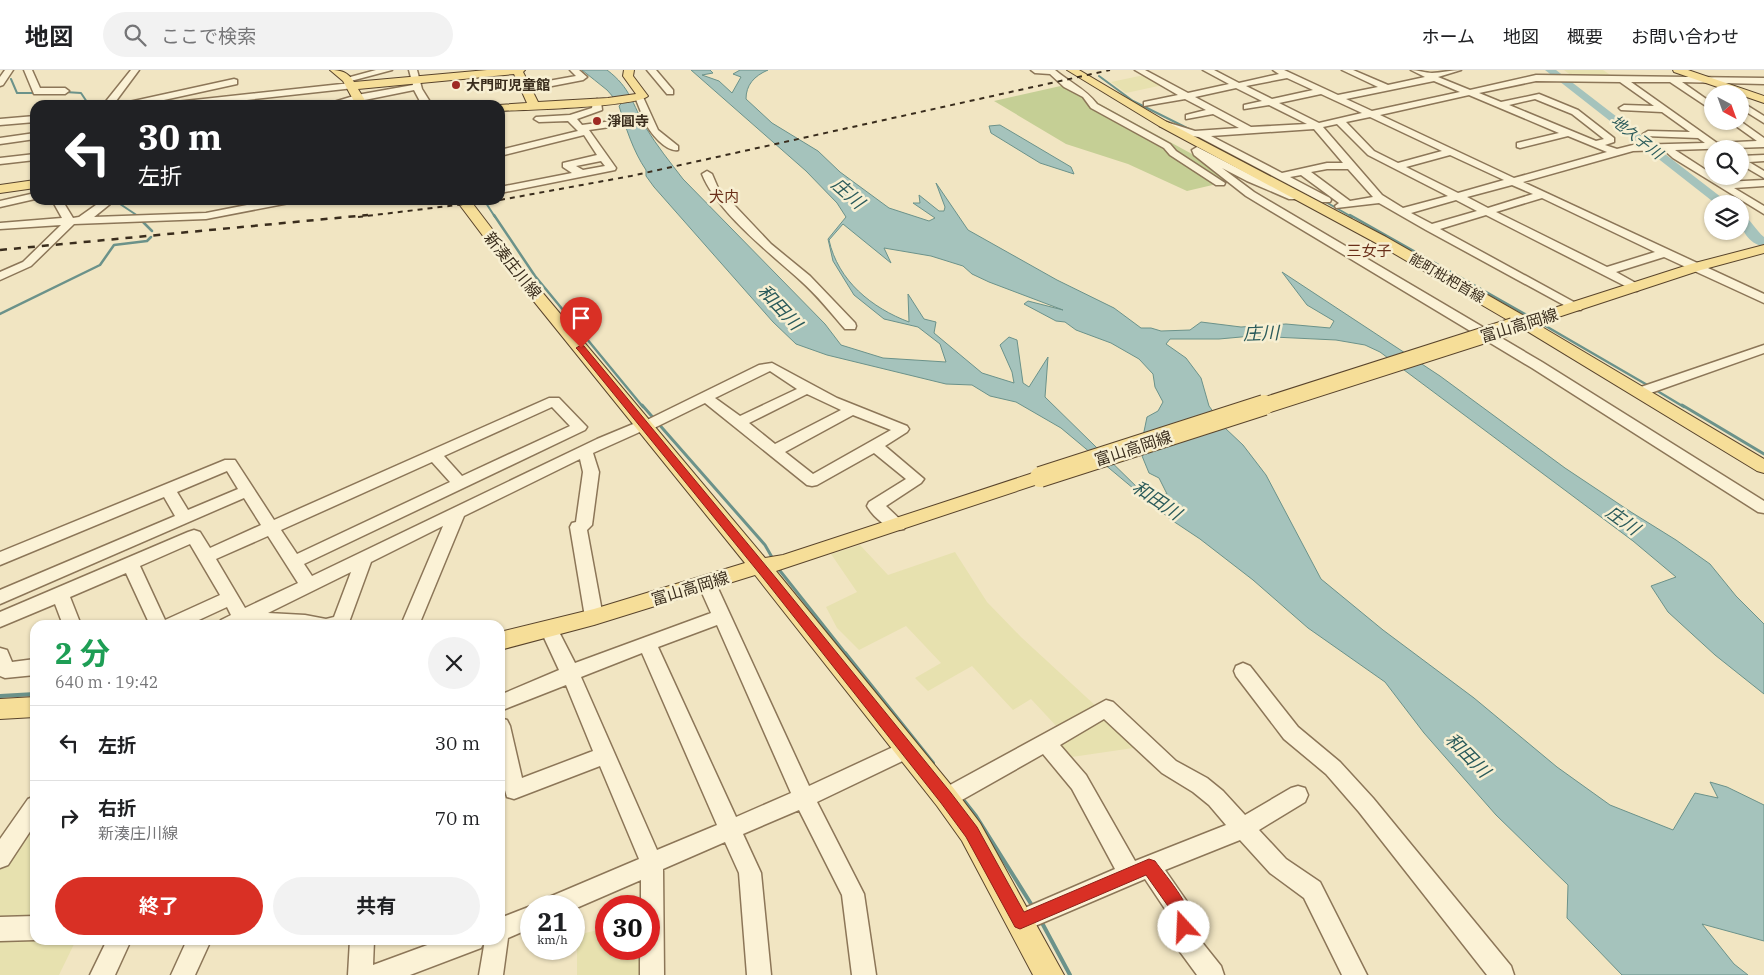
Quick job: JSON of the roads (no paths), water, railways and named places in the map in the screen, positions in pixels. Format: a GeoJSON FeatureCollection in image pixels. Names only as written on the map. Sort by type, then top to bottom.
{"type":"FeatureCollection","features":[{"type":"Feature","properties":{"kind":"main road"},"geometry":{"type":"LineString","coordinates":[[335,70],[349,82],[358,100]]}},
{"type":"Feature","properties":{"kind":"main road"},"geometry":{"type":"LineString","coordinates":[[349,82],[415,79],[518,70],[534,104]]}},
{"type":"Feature","properties":{"kind":"main road"},"geometry":{"type":"LineString","coordinates":[[505,107],[534,104],[603,101],[643,96],[628,76],[629,70]]}},
{"type":"Feature","properties":{"kind":"main road","name":"能町枇杷首線"},"geometry":{"type":"LineString","coordinates":[[1072,70],[1163,124],[1381,240],[1649,389],[1764,467]]}},
{"type":"Feature","properties":{"kind":"main road"},"geometry":{"type":"LineString","coordinates":[[1673,73],[1704,81],[1763,102]]}},
{"type":"Feature","properties":{"kind":"main road"},"geometry":{"type":"LineString","coordinates":[[1704,81],[1714,85]]}},
{"type":"Feature","properties":{"kind":"main road"},"geometry":{"type":"LineString","coordinates":[[1749,98],[1763,102]]}},
{"type":"Feature","properties":{"kind":"main road"},"geometry":{"type":"LineString","coordinates":[[0,189],[30,186]]}},
{"type":"Feature","properties":{"kind":"main road","name":"新湊庄川線"},"geometry":{"type":"LineString","coordinates":[[467,205],[516,270],[760,566],[946,798],[971,832],[1049,975]]}},
{"type":"Feature","properties":{"kind":"main road","name":"富山高岡線"},"geometry":{"type":"LineString","coordinates":[[505,640],[594,617],[707,584],[760,566],[784,562],[1040,477],[1696,268],[1762,250]]}},
{"type":"Feature","properties":{"kind":"main road"},"geometry":{"type":"LineString","coordinates":[[0,709],[30,707]]}},
{"type":"Feature","properties":{"kind":"street"},"geometry":{"type":"LineString","coordinates":[[0,83],[9,70]]}},
{"type":"Feature","properties":{"kind":"street"},"geometry":{"type":"LineString","coordinates":[[28,70],[37,92],[65,91]]}},
{"type":"Feature","properties":{"kind":"street"},"geometry":{"type":"LineString","coordinates":[[112,100],[135,70]]}},
{"type":"Feature","properties":{"kind":"street"},"geometry":{"type":"LineString","coordinates":[[221,100],[349,82],[388,70]]}},
{"type":"Feature","properties":{"kind":"street"},"geometry":{"type":"LineString","coordinates":[[526,88],[583,77],[574,70]]}},
{"type":"Feature","properties":{"kind":"street"},"geometry":{"type":"LineString","coordinates":[[651,70],[670,92]]}},
{"type":"Feature","properties":{"kind":"street"},"geometry":{"type":"LineString","coordinates":[[1035,70],[1052,72],[1067,85],[1086,95],[1094,106],[1167,146],[1173,153],[1235,192],[1250,194]]}},
{"type":"Feature","properties":{"kind":"street"},"geometry":{"type":"LineString","coordinates":[[1138,70],[1249,130]]}},
{"type":"Feature","properties":{"kind":"street"},"geometry":{"type":"LineString","coordinates":[[1207,70],[1316,126],[1350,166],[1382,199],[1401,212],[1577,307]]}},
{"type":"Feature","properties":{"kind":"street"},"geometry":{"type":"LineString","coordinates":[[1350,72],[1369,70]]}},
{"type":"Feature","properties":{"kind":"street"},"geometry":{"type":"LineString","coordinates":[[1337,98],[1387,88],[1457,70]]}},
{"type":"Feature","properties":{"kind":"street"},"geometry":{"type":"LineString","coordinates":[[1537,70],[1548,78]]}},
{"type":"Feature","properties":{"kind":"street"},"geometry":{"type":"LineString","coordinates":[[1562,70],[1572,78]]}},
{"type":"Feature","properties":{"kind":"street"},"geometry":{"type":"LineString","coordinates":[[1607,70],[1706,140]]}},
{"type":"Feature","properties":{"kind":"street"},"geometry":{"type":"LineString","coordinates":[[1656,70],[1673,73],[1704,100]]}},
{"type":"Feature","properties":{"kind":"street"},"geometry":{"type":"LineString","coordinates":[[1719,70],[1736,80],[1763,102]]}},
{"type":"Feature","properties":{"kind":"street"},"geometry":{"type":"LineString","coordinates":[[1146,104],[1238,86],[1280,71],[1355,106],[1371,108],[1422,102],[1528,79],[1621,79],[1673,73]]}},
{"type":"Feature","properties":{"kind":"street"},"geometry":{"type":"LineString","coordinates":[[1413,71],[1485,98],[1617,153]]}},
{"type":"Feature","properties":{"kind":"street"},"geometry":{"type":"LineString","coordinates":[[1350,72],[1438,109],[1485,98]]}},
{"type":"Feature","properties":{"kind":"street"},"geometry":{"type":"LineString","coordinates":[[1514,73],[1528,79]]}},
{"type":"Feature","properties":{"kind":"street"},"geometry":{"type":"LineString","coordinates":[[226,75],[251,100]]}},
{"type":"Feature","properties":{"kind":"street"},"geometry":{"type":"LineString","coordinates":[[1353,84],[1389,76]]}},
{"type":"Feature","properties":{"kind":"street"},"geometry":{"type":"LineString","coordinates":[[362,100],[415,79],[425,100]]}},
{"type":"Feature","properties":{"kind":"street"},"geometry":{"type":"LineString","coordinates":[[1249,91],[1300,81]]}},
{"type":"Feature","properties":{"kind":"street"},"geometry":{"type":"LineString","coordinates":[[1704,81],[1764,81]]}},
{"type":"Feature","properties":{"kind":"street"},"geometry":{"type":"LineString","coordinates":[[1704,81],[1710,85]]}},
{"type":"Feature","properties":{"kind":"street"},"geometry":{"type":"LineString","coordinates":[[152,100],[234,82]]}},
{"type":"Feature","properties":{"kind":"street"},"geometry":{"type":"LineString","coordinates":[[1433,89],[1452,85]]}},
{"type":"Feature","properties":{"kind":"street"},"geometry":{"type":"LineString","coordinates":[[1247,107],[1337,87]]}},
{"type":"Feature","properties":{"kind":"street"},"geometry":{"type":"LineString","coordinates":[[1499,104],[1536,96],[1586,119],[1611,140],[1596,144]]}},
{"type":"Feature","properties":{"kind":"street"},"geometry":{"type":"LineString","coordinates":[[639,97],[647,119],[654,131],[675,148]]}},
{"type":"Feature","properties":{"kind":"street"},"geometry":{"type":"LineString","coordinates":[[1158,110],[1221,97]]}},
{"type":"Feature","properties":{"kind":"street"},"geometry":{"type":"LineString","coordinates":[[539,119],[571,118],[597,110],[603,101]]}},
{"type":"Feature","properties":{"kind":"street"},"geometry":{"type":"LineString","coordinates":[[1749,103],[1763,102]]}},
{"type":"Feature","properties":{"kind":"street"},"geometry":{"type":"LineString","coordinates":[[534,104],[541,129],[549,140]]}},
{"type":"Feature","properties":{"kind":"street"},"geometry":{"type":"LineString","coordinates":[[1523,115],[1560,106]]}},
{"type":"Feature","properties":{"kind":"street"},"geometry":{"type":"LineString","coordinates":[[1198,134],[1316,126],[1339,121],[1371,108]]}},
{"type":"Feature","properties":{"kind":"street"},"geometry":{"type":"LineString","coordinates":[[1371,108],[1451,152],[1696,268],[1763,297]]}},
{"type":"Feature","properties":{"kind":"street"},"geometry":{"type":"LineString","coordinates":[[1574,112],[1587,108]]}},
{"type":"Feature","properties":{"kind":"street"},"geometry":{"type":"LineString","coordinates":[[1624,108],[1663,109]]}},
{"type":"Feature","properties":{"kind":"street"},"geometry":{"type":"LineString","coordinates":[[1749,110],[1764,120]]}},
{"type":"Feature","properties":{"kind":"street"},"geometry":{"type":"LineString","coordinates":[[1190,117],[1214,111]]}},
{"type":"Feature","properties":{"kind":"street"},"geometry":{"type":"LineString","coordinates":[[505,189],[611,168],[583,130],[571,118]]}},
{"type":"Feature","properties":{"kind":"street"},"geometry":{"type":"LineString","coordinates":[[0,122],[30,119]]}},
{"type":"Feature","properties":{"kind":"street"},"geometry":{"type":"LineString","coordinates":[[505,152],[583,130],[647,119]]}},
{"type":"Feature","properties":{"kind":"street"},"geometry":{"type":"LineString","coordinates":[[1553,127],[1586,119]]}},
{"type":"Feature","properties":{"kind":"street"},"geometry":{"type":"LineString","coordinates":[[1339,121],[1371,152],[1637,287]]}},
{"type":"Feature","properties":{"kind":"street"},"geometry":{"type":"LineString","coordinates":[[1163,124],[1198,134],[1326,200]]}},
{"type":"Feature","properties":{"kind":"street"},"geometry":{"type":"LineString","coordinates":[[1746,130],[1764,143]]}},
{"type":"Feature","properties":{"kind":"street"},"geometry":{"type":"LineString","coordinates":[[1520,146],[1569,133]]}},
{"type":"Feature","properties":{"kind":"street"},"geometry":{"type":"LineString","coordinates":[[1648,134],[1701,135]]}},
{"type":"Feature","properties":{"kind":"street"},"geometry":{"type":"LineString","coordinates":[[0,140],[30,137]]}},
{"type":"Feature","properties":{"kind":"street"},"geometry":{"type":"LineString","coordinates":[[1749,145],[1764,143]]}},
{"type":"Feature","properties":{"kind":"street"},"geometry":{"type":"LineString","coordinates":[[1401,212],[1633,148],[1704,149]]}},
{"type":"Feature","properties":{"kind":"street"},"geometry":{"type":"LineString","coordinates":[[1664,148],[1704,174]]}},
{"type":"Feature","properties":{"kind":"street"},"geometry":{"type":"LineString","coordinates":[[1302,198],[1296,198],[1265,184],[1250,180],[1197,150],[1197,153],[1250,194],[1537,365],[1663,442],[1764,508]]}},
{"type":"Feature","properties":{"kind":"street"},"geometry":{"type":"LineString","coordinates":[[1689,154],[1704,151]]}},
{"type":"Feature","properties":{"kind":"street"},"geometry":{"type":"LineString","coordinates":[[1397,166],[1451,152]]}},
{"type":"Feature","properties":{"kind":"street"},"geometry":{"type":"LineString","coordinates":[[0,161],[30,158]]}},
{"type":"Feature","properties":{"kind":"street"},"geometry":{"type":"LineString","coordinates":[[582,174],[567,165],[604,158]]}},
{"type":"Feature","properties":{"kind":"street"},"geometry":{"type":"LineString","coordinates":[[1749,161],[1764,158]]}},
{"type":"Feature","properties":{"kind":"street"},"geometry":{"type":"LineString","coordinates":[[1280,176],[1327,166],[1350,166]]}},
{"type":"Feature","properties":{"kind":"street"},"geometry":{"type":"LineString","coordinates":[[1695,168],[1704,167]]}},
{"type":"Feature","properties":{"kind":"street"},"geometry":{"type":"LineString","coordinates":[[1749,167],[1764,175]]}},
{"type":"Feature","properties":{"kind":"street"},"geometry":{"type":"LineString","coordinates":[[1304,172],[1344,206],[1382,199]]}},
{"type":"Feature","properties":{"kind":"street"},"geometry":{"type":"LineString","coordinates":[[707,174],[713,189],[767,246],[806,279],[850,326]]}},
{"type":"Feature","properties":{"kind":"street"},"geometry":{"type":"LineString","coordinates":[[1749,183],[1764,182]]}},
{"type":"Feature","properties":{"kind":"street"},"geometry":{"type":"LineString","coordinates":[[1722,185],[1763,209]]}},
{"type":"Feature","properties":{"kind":"street"},"geometry":{"type":"LineString","coordinates":[[0,204],[30,189]]}},
{"type":"Feature","properties":{"kind":"street"},"geometry":{"type":"LineString","coordinates":[[1736,193],[1764,192]]}},
{"type":"Feature","properties":{"kind":"street"},"geometry":{"type":"LineString","coordinates":[[1430,228],[1542,195]]}},
{"type":"Feature","properties":{"kind":"street"},"geometry":{"type":"LineString","coordinates":[[0,276],[27,264],[70,222],[60,205]]}},
{"type":"Feature","properties":{"kind":"street"},"geometry":{"type":"LineString","coordinates":[[82,220],[103,205]]}},
{"type":"Feature","properties":{"kind":"street"},"geometry":{"type":"LineString","coordinates":[[0,226],[82,220],[206,216],[259,205]]}},
{"type":"Feature","properties":{"kind":"street"},"geometry":{"type":"LineString","coordinates":[[1606,271],[1664,253]]}},
{"type":"Feature","properties":{"kind":"street"},"geometry":{"type":"LineString","coordinates":[[1649,389],[1764,350]]}},
{"type":"Feature","properties":{"kind":"street"},"geometry":{"type":"LineString","coordinates":[[237,620],[585,452],[602,442],[644,426],[764,368],[772,367],[807,389],[851,410],[902,428],[876,446],[812,481],[706,397]]}},
{"type":"Feature","properties":{"kind":"street"},"geometry":{"type":"LineString","coordinates":[[738,423],[807,389]]}},
{"type":"Feature","properties":{"kind":"street"},"geometry":{"type":"LineString","coordinates":[[206,557],[554,401],[580,427],[294,562]]}},
{"type":"Feature","properties":{"kind":"street"},"geometry":{"type":"LineString","coordinates":[[774,451],[851,410]]}},
{"type":"Feature","properties":{"kind":"street"},"geometry":{"type":"LineString","coordinates":[[876,446],[916,479],[875,506],[898,525]]}},
{"type":"Feature","properties":{"kind":"street"},"geometry":{"type":"LineString","coordinates":[[585,452],[591,472],[584,525],[578,527],[594,617]]}},
{"type":"Feature","properties":{"kind":"street"},"geometry":{"type":"LineString","coordinates":[[434,455],[460,484]]}},
{"type":"Feature","properties":{"kind":"street"},"geometry":{"type":"LineString","coordinates":[[0,559],[230,464],[309,586]]}},
{"type":"Feature","properties":{"kind":"street"},"geometry":{"type":"LineString","coordinates":[[168,490],[184,518]]}},
{"type":"Feature","properties":{"kind":"street"},"geometry":{"type":"LineString","coordinates":[[0,597],[247,491]]}},
{"type":"Feature","properties":{"kind":"street"},"geometry":{"type":"LineString","coordinates":[[412,620],[457,513]]}},
{"type":"Feature","properties":{"kind":"street"},"geometry":{"type":"LineString","coordinates":[[0,620],[194,536],[230,598],[235,620]]}},
{"type":"Feature","properties":{"kind":"street"},"geometry":{"type":"LineString","coordinates":[[342,620],[363,562],[362,560]]}},
{"type":"Feature","properties":{"kind":"street"},"geometry":{"type":"LineString","coordinates":[[130,564],[157,620]]}},
{"type":"Feature","properties":{"kind":"street"},"geometry":{"type":"LineString","coordinates":[[707,584],[804,798],[852,894],[864,975]]}},
{"type":"Feature","properties":{"kind":"street"},"geometry":{"type":"LineString","coordinates":[[60,594],[70,620]]}},
{"type":"Feature","properties":{"kind":"street"},"geometry":{"type":"LineString","coordinates":[[182,620],[230,598]]}},
{"type":"Feature","properties":{"kind":"street"},"geometry":{"type":"LineString","coordinates":[[505,701],[558,680],[570,673],[721,616]]}},
{"type":"Feature","properties":{"kind":"street"},"geometry":{"type":"LineString","coordinates":[[549,630],[570,673],[652,864],[652,975]]}},
{"type":"Feature","properties":{"kind":"street"},"geometry":{"type":"LineString","coordinates":[[648,644],[750,873],[759,975]]}},
{"type":"Feature","properties":{"kind":"street"},"geometry":{"type":"LineString","coordinates":[[0,655],[5,670],[30,668]]}},
{"type":"Feature","properties":{"kind":"street"},"geometry":{"type":"LineString","coordinates":[[1243,670],[1291,733],[1333,768],[1366,805],[1502,975]]}},
{"type":"Feature","properties":{"kind":"street"},"geometry":{"type":"LineString","coordinates":[[946,798],[1106,708],[1169,767],[1200,785],[1216,798],[1278,866],[1312,890],[1355,975]]}},
{"type":"Feature","properties":{"kind":"street"},"geometry":{"type":"LineString","coordinates":[[1046,743],[1080,782],[1140,870],[1182,914],[1186,941],[1212,975]]}},
{"type":"Feature","properties":{"kind":"street"},"geometry":{"type":"LineString","coordinates":[[505,749],[514,790],[604,754]]}},
{"type":"Feature","properties":{"kind":"street"},"geometry":{"type":"LineString","coordinates":[[580,895],[652,864],[656,860],[804,798],[906,750]]}},
{"type":"Feature","properties":{"kind":"street"},"geometry":{"type":"LineString","coordinates":[[1020,921],[1243,828],[1298,795]]}},
{"type":"Feature","properties":{"kind":"street"},"geometry":{"type":"LineString","coordinates":[[0,858],[30,813]]}},
{"type":"Feature","properties":{"kind":"street"},"geometry":{"type":"LineString","coordinates":[[505,928],[520,922]]}},
{"type":"Feature","properties":{"kind":"street"},"geometry":{"type":"LineString","coordinates":[[0,930],[30,928]]}},
{"type":"Feature","properties":{"kind":"street"},"geometry":{"type":"LineString","coordinates":[[102,975],[117,945]]}},
{"type":"Feature","properties":{"kind":"street"},"geometry":{"type":"LineString","coordinates":[[183,975],[197,945]]}},
{"type":"Feature","properties":{"kind":"street"},"geometry":{"type":"LineString","coordinates":[[360,975],[362,945]]}},
{"type":"Feature","properties":{"kind":"street"},"geometry":{"type":"LineString","coordinates":[[378,975],[459,945]]}},
{"type":"Feature","properties":{"kind":"street"},"geometry":{"type":"LineString","coordinates":[[491,975],[496,945]]}},
{"type":"Feature","properties":{"kind":"water"},"geometry":{"type":"Polygon","coordinates":[[[582,70],[607,70],[621,83],[650,135],[683,179],[825,324],[841,345],[883,358],[946,362],[940,344],[918,327],[884,319],[854,295],[833,261],[828,239],[846,217],[837,203],[806,171],[691,70],[710,70],[713,73],[702,75],[719,81],[732,93],[741,77],[733,74],[740,70],[768,70],[759,75],[749,85],[746,99],[772,123],[818,151],[840,172],[889,208],[929,221],[935,218],[913,203],[920,203],[919,195],[939,211],[944,211],[945,207],[936,183],[968,230],[1057,280],[1114,308],[1141,328],[1161,331],[1190,330],[1201,322],[1241,327],[1286,324],[1330,328],[1334,321],[1307,305],[1282,272],[1440,376],[1565,468],[1710,564],[1736,596],[1764,624],[1764,694],[1715,655],[1668,612],[1651,586],[1676,577],[1633,541],[1380,352],[1365,345],[1336,340],[1252,336],[1219,339],[1170,339],[1166,344],[1186,358],[1201,378],[1209,406],[1225,428],[1243,445],[1266,475],[1321,579],[1383,630],[1474,698],[1557,767],[1610,805],[1673,830],[1695,793],[1718,798],[1710,782],[1727,787],[1764,805],[1764,941],[1702,924],[1734,964],[1748,975],[1622,975],[1567,918],[1568,885],[1496,815],[1424,733],[1385,682],[1308,628],[1253,580],[1200,539],[1170,519],[1061,428],[1016,402],[990,396],[972,385],[946,384],[827,355],[796,344],[773,322],[654,187],[646,176],[646,170],[630,139],[619,106],[621,104],[582,70]],[[843,224],[829,240],[840,268],[858,291],[882,309],[909,322],[908,294],[924,319],[936,322],[934,333],[982,373],[1014,383],[1012,372],[1000,345],[1009,337],[1017,340],[1023,383],[1029,387],[1048,357],[1045,397],[1144,494],[1167,494],[1159,478],[1149,473],[1140,451],[1147,417],[1158,411],[1163,402],[1155,387],[1153,374],[1139,359],[1111,343],[1076,330],[1065,322],[1056,321],[1024,304],[1028,301],[1063,310],[989,282],[972,274],[963,266],[931,256],[884,248],[891,263],[843,224]]]}},
{"type":"Feature","properties":{"kind":"water"},"geometry":{"type":"Polygon","coordinates":[[[1000,125],[1071,167],[1074,174],[1040,163],[991,133],[989,126],[1000,125]]]}},
{"type":"Feature","properties":{"kind":"waterway","name":"地久子川"},"geometry":{"type":"LineString","coordinates":[[1550,70],[1712,195]]}},
{"type":"Feature","properties":{"kind":"waterway"},"geometry":{"type":"LineString","coordinates":[[1099,76],[1133,101],[1193,131]]}},
{"type":"Feature","properties":{"kind":"waterway"},"geometry":{"type":"LineString","coordinates":[[11,79],[17,93],[33,93]]}},
{"type":"Feature","properties":{"kind":"waterway"},"geometry":{"type":"LineString","coordinates":[[65,92],[81,93],[86,100]]}},
{"type":"Feature","properties":{"kind":"waterway"},"geometry":{"type":"LineString","coordinates":[[1324,201],[1352,217]]}},
{"type":"Feature","properties":{"kind":"waterway"},"geometry":{"type":"LineString","coordinates":[[122,205],[138,216]]}},
{"type":"Feature","properties":{"kind":"waterway"},"geometry":{"type":"LineString","coordinates":[[487,205],[495,217]]}},
{"type":"Feature","properties":{"kind":"waterway"},"geometry":{"type":"LineString","coordinates":[[494,215],[535,276],[643,407]]}},
{"type":"Feature","properties":{"kind":"waterway"},"geometry":{"type":"LineString","coordinates":[[1350,215],[1532,318]]}},
{"type":"Feature","properties":{"kind":"waterway"},"geometry":{"type":"LineString","coordinates":[[141,220],[152,231]]}},
{"type":"Feature","properties":{"kind":"waterway","name":"地久子川"},"geometry":{"type":"LineString","coordinates":[[1749,230],[1764,243]]}},
{"type":"Feature","properties":{"kind":"waterway"},"geometry":{"type":"LineString","coordinates":[[0,314],[100,265],[114,245],[147,241],[151,237]]}},
{"type":"Feature","properties":{"kind":"waterway"},"geometry":{"type":"LineString","coordinates":[[1537,321],[1649,386]]}},
{"type":"Feature","properties":{"kind":"waterway"},"geometry":{"type":"LineString","coordinates":[[1654,389],[1684,407]]}},
{"type":"Feature","properties":{"kind":"waterway"},"geometry":{"type":"LineString","coordinates":[[642,405],[765,545],[773,559]]}},
{"type":"Feature","properties":{"kind":"waterway"},"geometry":{"type":"LineString","coordinates":[[1682,405],[1764,454]]}},
{"type":"Feature","properties":{"kind":"waterway"},"geometry":{"type":"LineString","coordinates":[[777,567],[846,654]]}},
{"type":"Feature","properties":{"kind":"waterway"},"geometry":{"type":"LineString","coordinates":[[845,653],[933,763]]}},
{"type":"Feature","properties":{"kind":"waterway"},"geometry":{"type":"LineString","coordinates":[[0,696],[30,694]]}},
{"type":"Feature","properties":{"kind":"waterway"},"geometry":{"type":"LineString","coordinates":[[961,797],[976,816],[1033,907]]}},
{"type":"Feature","properties":{"kind":"waterway"},"geometry":{"type":"LineString","coordinates":[[1041,921],[1070,975]]}},
{"type":"Feature","properties":{"kind":"railway"},"geometry":{"type":"LineString","coordinates":[[505,199],[631,176],[1110,70]]}},
{"type":"Feature","properties":{"kind":"railway"},"geometry":{"type":"LineString","coordinates":[[358,217],[457,205]]}},
{"type":"Feature","properties":{"kind":"railway"},"geometry":{"type":"LineString","coordinates":[[0,250],[368,215]]}},
{"type":"Feature","properties":{"kind":"place","name":"大門町児童館"},"geometry":{"type":"Point","coordinates":[456,85]}},
{"type":"Feature","properties":{"kind":"place","name":"淨圓寺"},"geometry":{"type":"Point","coordinates":[597,121]}},
{"type":"Feature","properties":{"kind":"district","name":"犬内"},"geometry":{"type":"Point","coordinates":[724,196]}},
{"type":"Feature","properties":{"kind":"district","name":"三女子"},"geometry":{"type":"Point","coordinates":[1369,250]}},
{"type":"Feature","properties":{"kind":"water label","name":"庄川"},"geometry":{"type":"Point","coordinates":[848,193]}},
{"type":"Feature","properties":{"kind":"water label","name":"和田川"},"geometry":{"type":"Point","coordinates":[780,307]}},
{"type":"Feature","properties":{"kind":"water label","name":"庄川"},"geometry":{"type":"Point","coordinates":[1261,333]}},
{"type":"Feature","properties":{"kind":"water label","name":"和田川"},"geometry":{"type":"Point","coordinates":[1157,500]}},
{"type":"Feature","properties":{"kind":"water label","name":"庄川"},"geometry":{"type":"Point","coordinates":[1623,520]}},
{"type":"Feature","properties":{"kind":"water label","name":"和田川"},"geometry":{"type":"Point","coordinates":[1468,755]}}]}
